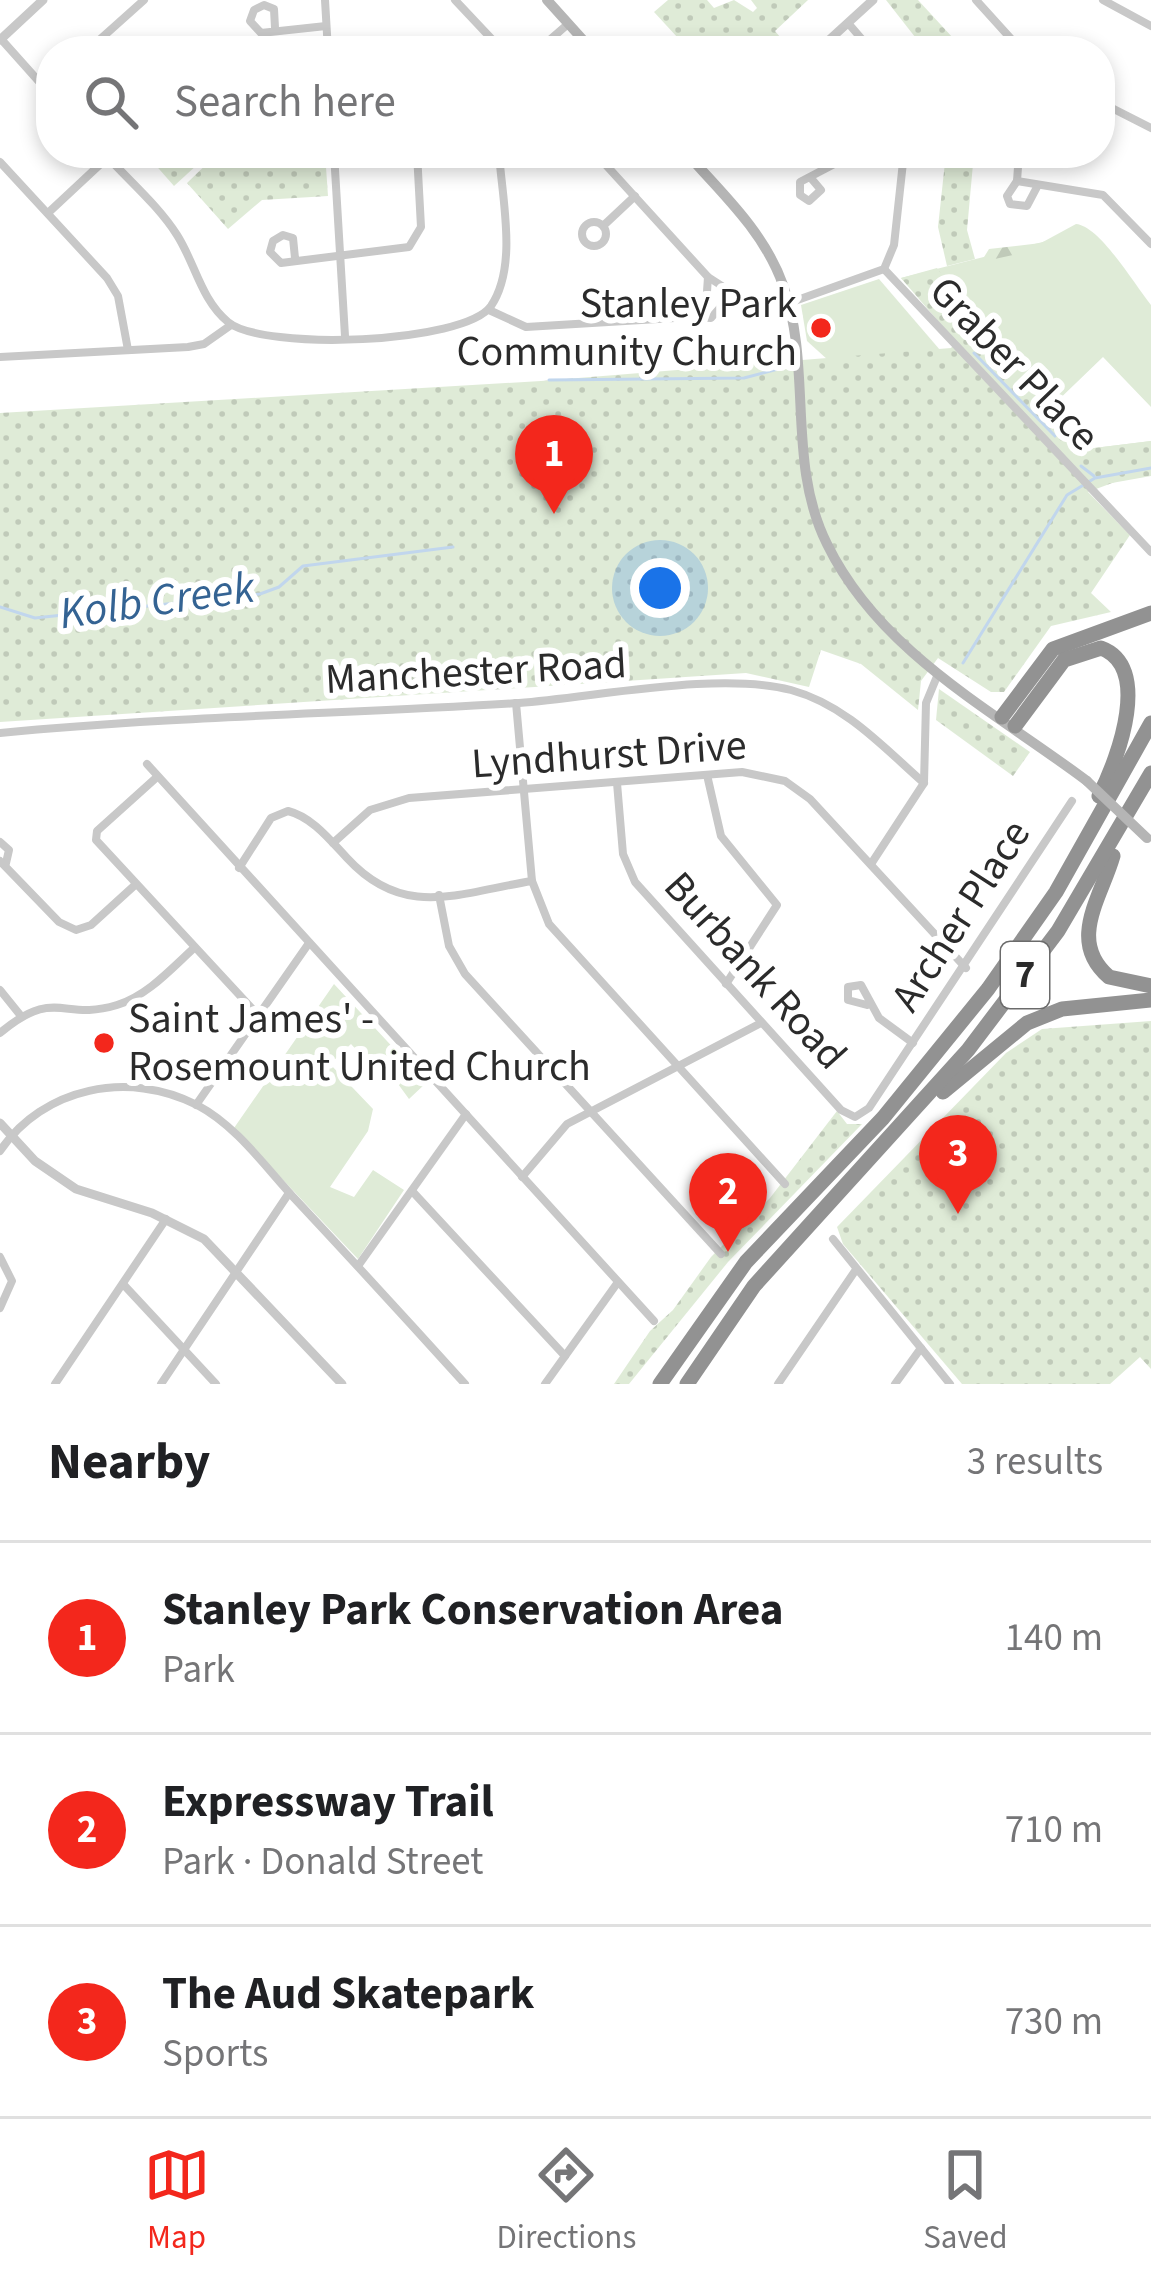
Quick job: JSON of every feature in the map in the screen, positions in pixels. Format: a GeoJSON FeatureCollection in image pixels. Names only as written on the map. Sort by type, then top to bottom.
{"type":"FeatureCollection","features":[{"type":"Feature","properties":{"kind":"highway"},"geometry":{"type":"LineString","coordinates":[[1008,721],[1053,650],[1151,613]]}},
{"type":"Feature","properties":{"kind":"highway"},"geometry":{"type":"LineString","coordinates":[[1008,721],[1077,652],[1115,652],[1135,670],[1138,710],[1056,892]]}},
{"type":"Feature","properties":{"kind":"highway","name":"7"},"geometry":{"type":"LineString","coordinates":[[660,1384],[746,1262],[939,1052],[1056,892],[1151,723]]}},
{"type":"Feature","properties":{"kind":"highway","name":"7"},"geometry":{"type":"LineString","coordinates":[[686,1384],[754,1286],[917,1112],[1058,931],[1151,773]]}},
{"type":"Feature","properties":{"kind":"highway"},"geometry":{"type":"LineString","coordinates":[[1122,829],[1094,904],[1090,951],[1109,977],[1151,986]]}},
{"type":"Feature","properties":{"kind":"highway"},"geometry":{"type":"LineString","coordinates":[[917,1112],[1028,1023],[1062,1009],[1151,1000]]}},
{"type":"Feature","properties":{"kind":"main road"},"geometry":{"type":"LineString","coordinates":[[547,0],[579,36]]}},
{"type":"Feature","properties":{"kind":"main road"},"geometry":{"type":"LineString","coordinates":[[704,168],[752,228],[775,266],[789,304],[806,477],[826,543],[881,624],[938,674],[1088,781],[1149,841]]}},
{"type":"Feature","properties":{"kind":"street"},"geometry":{"type":"LineString","coordinates":[[36,76],[0,39],[44,0]]}},
{"type":"Feature","properties":{"kind":"street"},"geometry":{"type":"LineString","coordinates":[[103,36],[143,0]]}},
{"type":"Feature","properties":{"kind":"street"},"geometry":{"type":"LineString","coordinates":[[325,0],[327,36]]}},
{"type":"Feature","properties":{"kind":"street"},"geometry":{"type":"LineString","coordinates":[[455,0],[488,36]]}},
{"type":"Feature","properties":{"kind":"street"},"geometry":{"type":"LineString","coordinates":[[834,36],[873,0]]}},
{"type":"Feature","properties":{"kind":"street"},"geometry":{"type":"LineString","coordinates":[[976,0],[1008,36]]}},
{"type":"Feature","properties":{"kind":"street"},"geometry":{"type":"LineString","coordinates":[[985,10],[996,0]]}},
{"type":"Feature","properties":{"kind":"street"},"geometry":{"type":"LineString","coordinates":[[1103,0],[1151,26]]}},
{"type":"Feature","properties":{"kind":"street"},"geometry":{"type":"LineString","coordinates":[[848,23],[859,36]]}},
{"type":"Feature","properties":{"kind":"street"},"geometry":{"type":"LineString","coordinates":[[555,36],[568,25]]}},
{"type":"Feature","properties":{"kind":"street"},"geometry":{"type":"LineString","coordinates":[[275,28],[326,26]]}},
{"type":"Feature","properties":{"kind":"street"},"geometry":{"type":"LineString","coordinates":[[1115,110],[1151,128]]}},
{"type":"Feature","properties":{"kind":"street"},"geometry":{"type":"LineString","coordinates":[[0,162],[118,296],[128,350]]}},
{"type":"Feature","properties":{"kind":"street"},"geometry":{"type":"LineString","coordinates":[[48,213],[93,168]]}},
{"type":"Feature","properties":{"kind":"street"},"geometry":{"type":"LineString","coordinates":[[118,168],[176,234],[207,297],[231,325],[279,340],[441,331],[476,321],[489,310],[505,273],[501,168]]}},
{"type":"Feature","properties":{"kind":"street"},"geometry":{"type":"LineString","coordinates":[[335,168],[345,336]]}},
{"type":"Feature","properties":{"kind":"street"},"geometry":{"type":"LineString","coordinates":[[295,258],[399,251],[417,238],[418,168]]}},
{"type":"Feature","properties":{"kind":"street"},"geometry":{"type":"LineString","coordinates":[[489,310],[526,327],[692,317],[710,297],[708,277],[610,168]]}},
{"type":"Feature","properties":{"kind":"street"},"geometry":{"type":"LineString","coordinates":[[810,177],[827,168]]}},
{"type":"Feature","properties":{"kind":"street"},"geometry":{"type":"LineString","coordinates":[[789,304],[884,269],[894,245],[902,168]]}},
{"type":"Feature","properties":{"kind":"street"},"geometry":{"type":"LineString","coordinates":[[1018,168],[1017,181],[1007,196],[1018,208],[1034,200],[1037,187]]}},
{"type":"Feature","properties":{"kind":"street"},"geometry":{"type":"LineString","coordinates":[[1017,181],[1103,194],[1151,244]]}},
{"type":"Feature","properties":{"kind":"street"},"geometry":{"type":"LineString","coordinates":[[603,226],[635,196]]}},
{"type":"Feature","properties":{"kind":"street","name":"Graber Place"},"geometry":{"type":"LineString","coordinates":[[884,269],[1151,552]]}},
{"type":"Feature","properties":{"kind":"street"},"geometry":{"type":"LineString","coordinates":[[0,357],[204,344],[231,325]]}},
{"type":"Feature","properties":{"kind":"street"},"geometry":{"type":"LineString","coordinates":[[871,864],[924,783],[926,703],[938,674]]}},
{"type":"Feature","properties":{"kind":"street","name":"Manchester Road"},"geometry":{"type":"LineString","coordinates":[[0,733],[184,716],[516,703],[767,685],[831,705],[924,783]]}},
{"type":"Feature","properties":{"kind":"street"},"geometry":{"type":"LineString","coordinates":[[516,703],[532,881],[565,946],[784,1184]]}},
{"type":"Feature","properties":{"kind":"street"},"geometry":{"type":"LineString","coordinates":[[147,764],[654,1321]]}},
{"type":"Feature","properties":{"kind":"street","name":"Lyndhurst Drive"},"geometry":{"type":"LineString","coordinates":[[333,843],[370,810],[393,801],[751,772],[785,781],[810,799],[966,968]]}},
{"type":"Feature","properties":{"kind":"street"},"geometry":{"type":"LineString","coordinates":[[707,775],[721,836],[777,905],[726,983]]}},
{"type":"Feature","properties":{"kind":"street"},"geometry":{"type":"LineString","coordinates":[[157,777],[95,834],[135,885],[258,1015]]}},
{"type":"Feature","properties":{"kind":"street","name":"Burbank Road"},"geometry":{"type":"LineString","coordinates":[[617,783],[623,854],[631,876],[841,1110],[855,1117]]}},
{"type":"Feature","properties":{"kind":"street","name":"Archer Place"},"geometry":{"type":"LineString","coordinates":[[855,1117],[869,1108],[966,968],[1072,801]]}},
{"type":"Feature","properties":{"kind":"street"},"geometry":{"type":"LineString","coordinates":[[239,868],[271,818],[282,811],[301,814],[390,893],[439,896],[532,881]]}},
{"type":"Feature","properties":{"kind":"street"},"geometry":{"type":"LineString","coordinates":[[0,842],[9,850],[3,862],[59,922],[76,930],[91,925],[135,885]]}},
{"type":"Feature","properties":{"kind":"street"},"geometry":{"type":"LineString","coordinates":[[439,896],[448,946],[459,966],[721,1254]]}},
{"type":"Feature","properties":{"kind":"street"},"geometry":{"type":"LineString","coordinates":[[196,1105],[309,944]]}},
{"type":"Feature","properties":{"kind":"street"},"geometry":{"type":"LineString","coordinates":[[0,1033],[35,1007],[117,1005],[147,989],[194,948]]}},
{"type":"Feature","properties":{"kind":"street"},"geometry":{"type":"LineString","coordinates":[[0,990],[21,1016]]}},
{"type":"Feature","properties":{"kind":"street"},"geometry":{"type":"LineString","coordinates":[[867,1005],[913,1043]]}},
{"type":"Feature","properties":{"kind":"street"},"geometry":{"type":"LineString","coordinates":[[522,1177],[542,1148],[589,1112],[761,1023]]}},
{"type":"Feature","properties":{"kind":"street"},"geometry":{"type":"LineString","coordinates":[[0,1151],[11,1136],[52,1105],[93,1089],[148,1088],[196,1105],[226,1125],[465,1384]]}},
{"type":"Feature","properties":{"kind":"street"},"geometry":{"type":"LineString","coordinates":[[358,1266],[466,1114]]}},
{"type":"Feature","properties":{"kind":"street"},"geometry":{"type":"LineString","coordinates":[[0,1123],[35,1161],[76,1189],[166,1219],[204,1240],[343,1384]]}},
{"type":"Feature","properties":{"kind":"street"},"geometry":{"type":"LineString","coordinates":[[412,1191],[565,1356]]}},
{"type":"Feature","properties":{"kind":"street"},"geometry":{"type":"LineString","coordinates":[[161,1384],[289,1193]]}},
{"type":"Feature","properties":{"kind":"street"},"geometry":{"type":"LineString","coordinates":[[56,1384],[166,1219]]}},
{"type":"Feature","properties":{"kind":"street"},"geometry":{"type":"LineString","coordinates":[[833,1240],[950,1384]]}},
{"type":"Feature","properties":{"kind":"street"},"geometry":{"type":"LineString","coordinates":[[0,1257],[12,1281],[0,1308]]}},
{"type":"Feature","properties":{"kind":"street"},"geometry":{"type":"LineString","coordinates":[[778,1384],[855,1271]]}},
{"type":"Feature","properties":{"kind":"street"},"geometry":{"type":"LineString","coordinates":[[545,1384],[618,1282]]}},
{"type":"Feature","properties":{"kind":"street"},"geometry":{"type":"LineString","coordinates":[[123,1283],[216,1384]]}},
{"type":"Feature","properties":{"kind":"street"},"geometry":{"type":"LineString","coordinates":[[895,1384],[921,1348]]}},
{"type":"Feature","properties":{"kind":"green space"},"geometry":{"type":"Polygon","coordinates":[[[668,0],[707,0],[714,8],[734,0],[753,12],[757,8],[751,0],[808,0],[775,31],[779,36],[676,36],[654,12],[668,0]]]}},
{"type":"Feature","properties":{"kind":"green space"},"geometry":{"type":"Polygon","coordinates":[[[886,0],[918,0],[951,36],[914,36],[886,0]]]}},
{"type":"Feature","properties":{"kind":"green space"},"geometry":{"type":"Polygon","coordinates":[[[158,168],[194,168],[174,186],[158,168]]]}},
{"type":"Feature","properties":{"kind":"green space"},"geometry":{"type":"Polygon","coordinates":[[[202,168],[326,168],[328,196],[262,200],[228,229],[187,183],[202,168]]]}},
{"type":"Feature","properties":{"kind":"green space"},"geometry":{"type":"Polygon","coordinates":[[[944,168],[973,168],[967,230],[975,259],[947,266],[938,227],[944,168]]]}},
{"type":"Feature","properties":{"kind":"green space"},"geometry":{"type":"Polygon","coordinates":[[[1076,224],[1106,245],[1151,305],[1151,313],[1087,242],[1073,236],[1054,246],[981,262],[989,249],[1041,243],[1076,224]]]}},
{"type":"Feature","properties":{"kind":"green space"},"geometry":{"type":"Polygon","coordinates":[[[1086,231],[1151,306],[1151,407],[1103,357],[1048,410],[1086,449],[1151,441],[1151,476],[1095,486],[901,278],[1086,231]]]}},
{"type":"Feature","properties":{"kind":"green space"},"geometry":{"type":"Polygon","coordinates":[[[937,268],[967,310],[973,331],[1086,449],[1151,441],[1151,476],[1131,476],[1088,492],[1130,535],[1091,593],[1111,612],[1051,626],[1004,692],[991,692],[938,658],[921,681],[918,710],[861,664],[821,650],[809,687],[746,673],[0,722],[0,413],[541,381],[951,348],[956,342],[901,278],[937,268]]]}},
{"type":"Feature","properties":{"kind":"green space"},"geometry":{"type":"Polygon","coordinates":[[[879,279],[940,350],[828,360],[807,341],[801,305],[879,279]]]}},
{"type":"Feature","properties":{"kind":"green space"},"geometry":{"type":"Polygon","coordinates":[[[939,689],[1030,752],[1013,776],[936,720],[939,689]]]}},
{"type":"Feature","properties":{"kind":"green space"},"geometry":{"type":"Polygon","coordinates":[[[334,984],[426,1083],[409,1099],[393,1077],[386,1082],[351,1044],[330,1064],[373,1109],[368,1131],[330,1187],[354,1197],[373,1170],[404,1190],[358,1259],[234,1128],[334,984]]]}},
{"type":"Feature","properties":{"kind":"green space"},"geometry":{"type":"Polygon","coordinates":[[[1151,1021],[1151,1369],[1140,1357],[1110,1384],[962,1384],[843,1244],[837,1227],[1006,1053],[1042,1029],[1151,1021]]]}},
{"type":"Feature","properties":{"kind":"green space"},"geometry":{"type":"Polygon","coordinates":[[[837,1111],[847,1124],[862,1124],[728,1262],[629,1384],[614,1384],[650,1331],[673,1310],[711,1257],[770,1198],[837,1111]]]}},
{"type":"Feature","properties":{"kind":"waterway"},"geometry":{"type":"LineString","coordinates":[[974,353],[1055,436]]}},
{"type":"Feature","properties":{"kind":"waterway"},"geometry":{"type":"LineString","coordinates":[[549,380],[744,378],[782,368]]}},
{"type":"Feature","properties":{"kind":"waterway"},"geometry":{"type":"LineString","coordinates":[[1081,466],[1094,476]]}},
{"type":"Feature","properties":{"kind":"waterway"},"geometry":{"type":"LineString","coordinates":[[963,663],[1067,495],[1095,478],[1151,468]]}},
{"type":"Feature","properties":{"kind":"waterway","name":"Kolb Creek"},"geometry":{"type":"LineString","coordinates":[[0,607],[35,618],[260,594],[279,587],[303,566],[453,547]]}},
{"type":"Feature","properties":{"kind":"place","name":"Stanley Park Community Church"},"geometry":{"type":"Point","coordinates":[821,328]}},
{"type":"Feature","properties":{"kind":"place","name":"Stanley Park Conservation Area"},"geometry":{"type":"Point","coordinates":[554,514]}},
{"type":"Feature","properties":{"kind":"place","name":"Saint James' - Rosemount United Church"},"geometry":{"type":"Point","coordinates":[104,1043]}},
{"type":"Feature","properties":{"kind":"place","name":"The Aud Skatepark"},"geometry":{"type":"Point","coordinates":[958,1214]}},
{"type":"Feature","properties":{"kind":"place","name":"Expressway Trail"},"geometry":{"type":"Point","coordinates":[728,1252]}}]}
